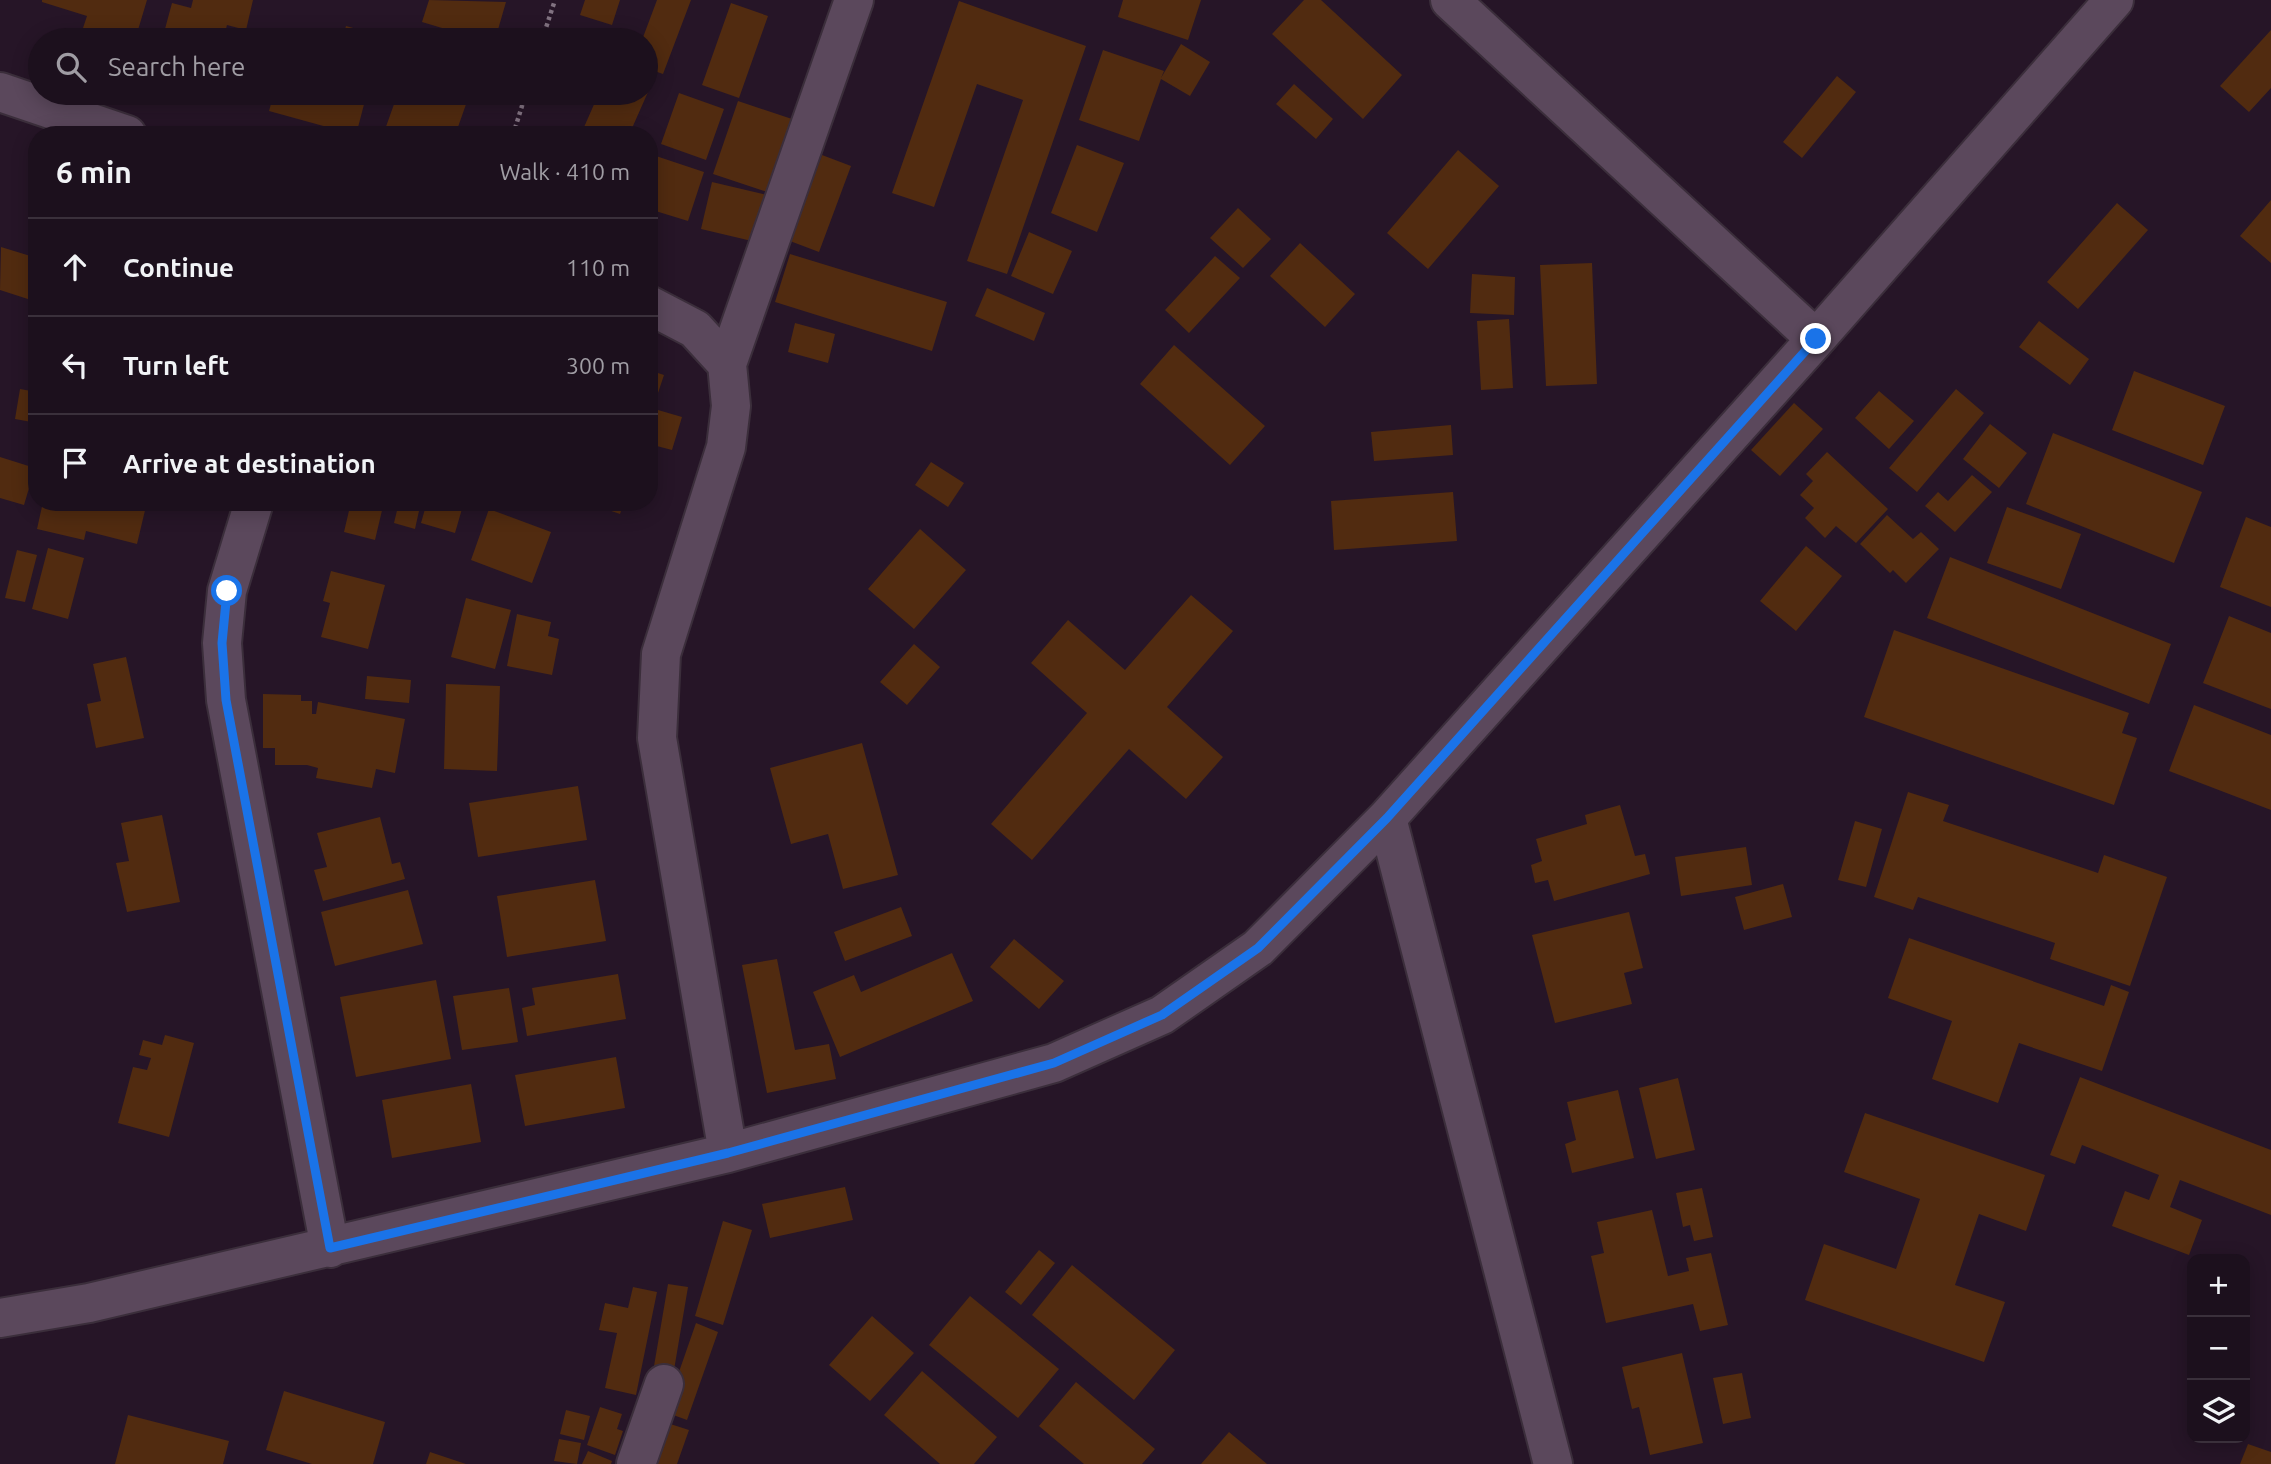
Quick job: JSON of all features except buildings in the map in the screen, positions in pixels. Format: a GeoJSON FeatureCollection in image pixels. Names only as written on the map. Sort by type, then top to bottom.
{"type":"FeatureCollection","features":[{"type":"Feature","properties":{"kind":"street"},"geometry":{"type":"LineString","coordinates":[[728,1153],[657,738],[661,654],[726,447],[731,406],[727,364],[854,0]]}},
{"type":"Feature","properties":{"kind":"street"},"geometry":{"type":"LineString","coordinates":[[1450,0],[1816,339]]}},
{"type":"Feature","properties":{"kind":"street"},"geometry":{"type":"LineString","coordinates":[[0,1318],[89,1304],[728,1153],[1054,1063],[1162,1015],[1258,948],[1387,818],[1816,339],[2114,0]]}},
{"type":"Feature","properties":{"kind":"street"},"geometry":{"type":"LineString","coordinates":[[0,92],[28,101]]}},
{"type":"Feature","properties":{"kind":"street"},"geometry":{"type":"LineString","coordinates":[[38,105],[100,126]]}},
{"type":"Feature","properties":{"kind":"street"},"geometry":{"type":"LineString","coordinates":[[658,310],[695,329],[727,364]]}},
{"type":"Feature","properties":{"kind":"street"},"geometry":{"type":"LineString","coordinates":[[251,511],[227,591],[222,643],[226,700],[330,1248]]}},
{"type":"Feature","properties":{"kind":"street"},"geometry":{"type":"LineString","coordinates":[[1387,818],[1553,1464]]}},
{"type":"Feature","properties":{"kind":"street"},"geometry":{"type":"LineString","coordinates":[[636,1464],[664,1384]]}},
{"type":"Feature","properties":{"kind":"path"},"geometry":{"type":"LineString","coordinates":[[546,28],[555,0]]}},
{"type":"Feature","properties":{"kind":"path"},"geometry":{"type":"LineString","coordinates":[[516,126],[522,105]]}},
{"type":"Feature","properties":{"kind":"route"},"geometry":{"type":"LineString","coordinates":[[227,591],[222,643],[226,700],[330,1248],[728,1153],[1054,1063],[1162,1015],[1258,948],[1387,818],[1816,339]]}}]}
